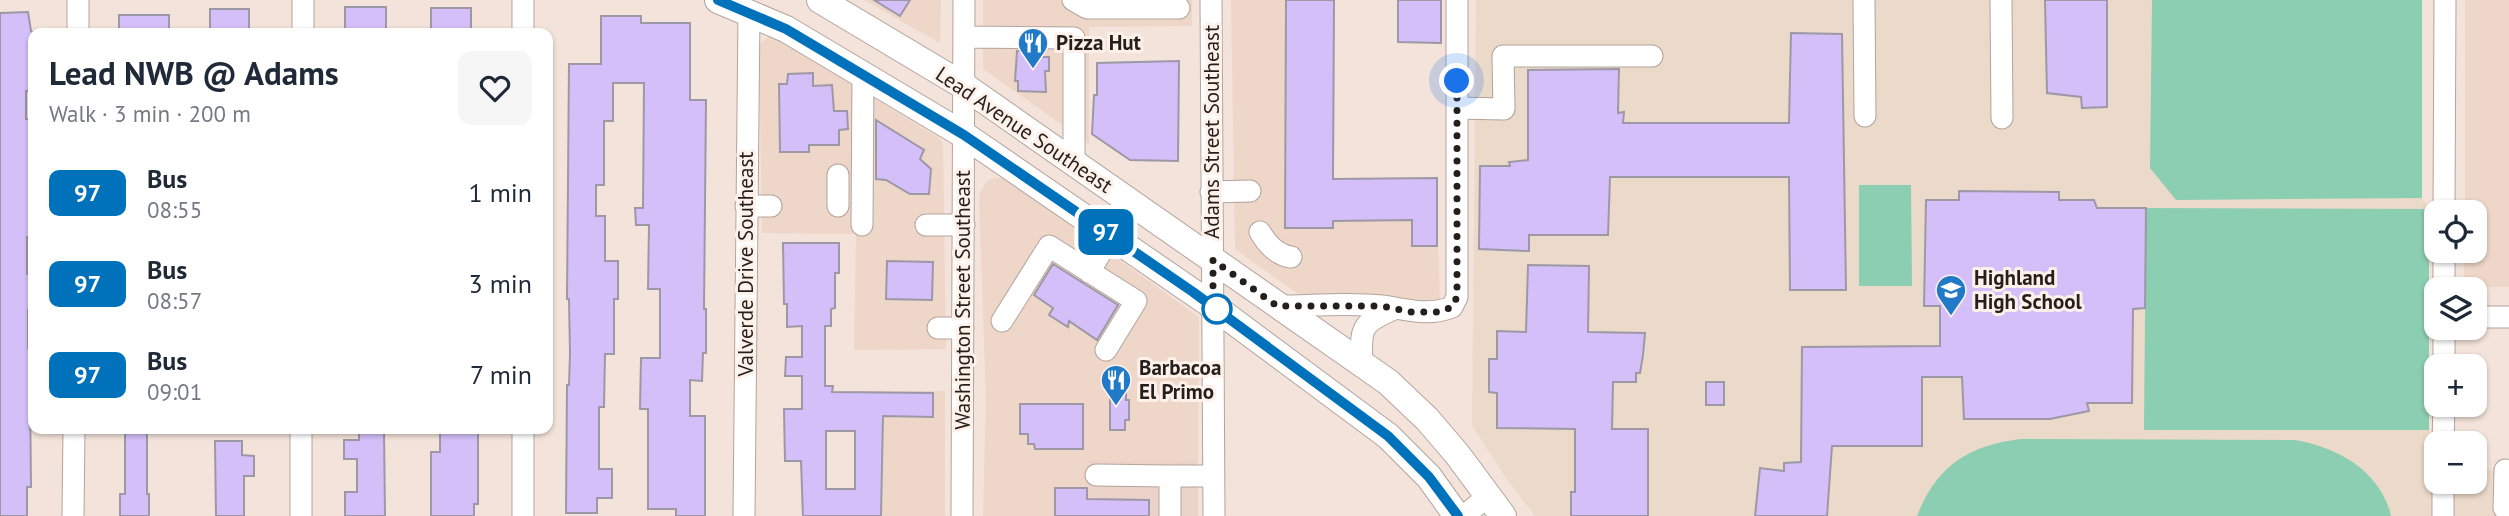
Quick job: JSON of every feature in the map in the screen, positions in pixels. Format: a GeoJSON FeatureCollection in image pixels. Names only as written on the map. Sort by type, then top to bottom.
{"type":"FeatureCollection","features":[{"type":"Feature","properties":{"kind":"main road","name":"Lead Avenue Southeast"},"geometry":{"type":"LineString","coordinates":[[718,0],[786,29],[964,135],[1213,306],[1388,436],[1429,477],[1458,516]]}},
{"type":"Feature","properties":{"kind":"main road","name":"Lead Avenue Southeast"},"geometry":{"type":"LineString","coordinates":[[820,0],[964,86],[1388,382],[1427,419],[1496,506]]}},
{"type":"Feature","properties":{"kind":"street"},"geometry":{"type":"LineString","coordinates":[[78,0],[78,28]]}},
{"type":"Feature","properties":{"kind":"street"},"geometry":{"type":"LineString","coordinates":[[303,0],[303,28]]}},
{"type":"Feature","properties":{"kind":"street"},"geometry":{"type":"LineString","coordinates":[[523,0],[523,28]]}},
{"type":"Feature","properties":{"kind":"street","name":"Washington Street Southeast"},"geometry":{"type":"LineString","coordinates":[[962,516],[964,0]]}},
{"type":"Feature","properties":{"kind":"street"},"geometry":{"type":"LineString","coordinates":[[1073,0],[1087,8],[1179,8]]}},
{"type":"Feature","properties":{"kind":"street"},"geometry":{"type":"LineString","coordinates":[[1277,306],[1405,305],[1440,312],[1452,307],[1457,297],[1457,0]]}},
{"type":"Feature","properties":{"kind":"street"},"geometry":{"type":"LineString","coordinates":[[1864,0],[1866,116]]}},
{"type":"Feature","properties":{"kind":"street"},"geometry":{"type":"LineString","coordinates":[[2001,0],[2002,118]]}},
{"type":"Feature","properties":{"kind":"street"},"geometry":{"type":"LineString","coordinates":[[2444,200],[2445,0]]}},
{"type":"Feature","properties":{"kind":"street","name":"Adams Street Southeast"},"geometry":{"type":"LineString","coordinates":[[1214,516],[1214,476],[1205,436],[1204,381],[1213,306],[1211,192],[1218,2]]}},
{"type":"Feature","properties":{"kind":"street","name":"Valverde Drive Southeast"},"geometry":{"type":"LineString","coordinates":[[744,516],[749,12]]}},
{"type":"Feature","properties":{"kind":"street"},"geometry":{"type":"LineString","coordinates":[[964,37],[1074,38],[1074,163]]}},
{"type":"Feature","properties":{"kind":"street"},"geometry":{"type":"LineString","coordinates":[[1457,108],[1504,109],[1503,56],[1652,56]]}},
{"type":"Feature","properties":{"kind":"street"},"geometry":{"type":"LineString","coordinates":[[862,225],[863,75]]}},
{"type":"Feature","properties":{"kind":"street"},"geometry":{"type":"LineString","coordinates":[[838,175],[838,206]]}},
{"type":"Feature","properties":{"kind":"street"},"geometry":{"type":"LineString","coordinates":[[1211,192],[1250,191]]}},
{"type":"Feature","properties":{"kind":"street"},"geometry":{"type":"LineString","coordinates":[[746,206],[771,206]]}},
{"type":"Feature","properties":{"kind":"street"},"geometry":{"type":"LineString","coordinates":[[926,225],[964,225]]}},
{"type":"Feature","properties":{"kind":"street"},"geometry":{"type":"LineString","coordinates":[[1260,232],[1277,252],[1291,257]]}},
{"type":"Feature","properties":{"kind":"street"},"geometry":{"type":"LineString","coordinates":[[1089,272],[1111,236]]}},
{"type":"Feature","properties":{"kind":"street"},"geometry":{"type":"LineString","coordinates":[[1002,321],[1049,246],[1136,301],[1106,349]]}},
{"type":"Feature","properties":{"kind":"street"},"geometry":{"type":"LineString","coordinates":[[1362,363],[1360,341],[1363,328],[1377,316],[1405,305]]}},
{"type":"Feature","properties":{"kind":"street"},"geometry":{"type":"LineString","coordinates":[[2487,317],[2509,317]]}},
{"type":"Feature","properties":{"kind":"street"},"geometry":{"type":"LineString","coordinates":[[939,328],[963,328]]}},
{"type":"Feature","properties":{"kind":"street"},"geometry":{"type":"LineString","coordinates":[[73,516],[74,434]]}},
{"type":"Feature","properties":{"kind":"street"},"geometry":{"type":"LineString","coordinates":[[301,434],[301,516]]}},
{"type":"Feature","properties":{"kind":"street"},"geometry":{"type":"LineString","coordinates":[[523,434],[523,516]]}},
{"type":"Feature","properties":{"kind":"street"},"geometry":{"type":"LineString","coordinates":[[2505,470],[2504,508],[2509,515]]}},
{"type":"Feature","properties":{"kind":"street"},"geometry":{"type":"LineString","coordinates":[[1097,475],[1214,476]]}},
{"type":"Feature","properties":{"kind":"street"},"geometry":{"type":"LineString","coordinates":[[1170,476],[1170,516]]}},
{"type":"Feature","properties":{"kind":"street"},"geometry":{"type":"LineString","coordinates":[[2443,494],[2443,516]]}},
{"type":"Feature","properties":{"kind":"street"},"geometry":{"type":"LineString","coordinates":[[1464,516],[1496,506]]}},
{"type":"Feature","properties":{"kind":"shaded area"},"geometry":{"type":"Polygon","coordinates":[[[864,0],[941,0],[940,43],[864,0]]]}},
{"type":"Feature","properties":{"kind":"shaded area"},"geometry":{"type":"Polygon","coordinates":[[[983,0],[1192,0],[1192,26],[1089,27],[1089,144],[983,69],[983,0]]]}},
{"type":"Feature","properties":{"kind":"shaded area"},"geometry":{"type":"Polygon","coordinates":[[[1231,0],[1333,0],[1334,179],[1436,179],[1440,302],[1305,299],[1235,249],[1231,0]]]}},
{"type":"Feature","properties":{"kind":"shaded area","name":"Highland High School"},"geometry":{"type":"Polygon","coordinates":[[[1476,0],[2422,0],[2422,198],[2424,263],[2429,263],[2429,277],[2424,277],[2424,340],[2429,340],[2429,354],[2424,354],[2424,417],[2429,417],[2429,431],[2424,431],[2424,494],[2487,494],[2487,470],[2509,470],[2509,516],[1535,516],[1506,478],[1472,425],[1476,0]]]}},
{"type":"Feature","properties":{"kind":"shaded area"},"geometry":{"type":"Polygon","coordinates":[[[2465,0],[2509,0],[2509,287],[2487,287],[2487,277],[2464,277],[2464,263],[2487,263],[2487,200],[2465,200],[2465,0]]]}},
{"type":"Feature","properties":{"kind":"shaded area"},"geometry":{"type":"Polygon","coordinates":[[[768,37],[774,37],[939,138],[943,144],[946,349],[854,350],[856,234],[762,233],[759,51],[760,44],[768,37]]]}},
{"type":"Feature","properties":{"kind":"shaded area"},"geometry":{"type":"Polygon","coordinates":[[[994,178],[1005,178],[1199,317],[1198,460],[1088,461],[1089,516],[983,516],[986,400],[979,195],[986,182],[994,178]]]}},
{"type":"Feature","properties":{"kind":"shaded area"},"geometry":{"type":"Polygon","coordinates":[[[854,391],[945,391],[945,516],[854,516],[854,391]]]}},
{"type":"Feature","properties":{"kind":"shaded area"},"geometry":{"type":"Polygon","coordinates":[[[1198,460],[1198,516],[1089,516],[1087,461],[1198,460]]]}},
{"type":"Feature","properties":{"kind":"green space"},"geometry":{"type":"Polygon","coordinates":[[[2152,0],[2422,0],[2422,198],[2176,200],[2150,168],[2152,0]]]}},
{"type":"Feature","properties":{"kind":"green space"},"geometry":{"type":"Polygon","coordinates":[[[1859,185],[1911,185],[1912,286],[1859,286],[1859,185]]]}},
{"type":"Feature","properties":{"kind":"green space"},"geometry":{"type":"Polygon","coordinates":[[[2146,208],[2424,209],[2424,263],[2429,263],[2429,277],[2424,277],[2424,340],[2429,340],[2429,354],[2424,354],[2424,417],[2429,417],[2429,430],[2144,430],[2146,208]]]}},
{"type":"Feature","properties":{"kind":"green space"},"geometry":{"type":"Polygon","coordinates":[[[2020,439],[2295,440],[2311,443],[2341,455],[2367,474],[2386,500],[2391,516],[1917,516],[1934,484],[1956,461],[1984,447],[2020,439]]]}},
{"type":"Feature","properties":{"kind":"building"},"geometry":{"type":"Polygon","coordinates":[[[874,0],[910,0],[900,16],[874,0]]]}},
{"type":"Feature","properties":{"kind":"building"},"geometry":{"type":"Polygon","coordinates":[[[1286,0],[1334,0],[1333,179],[1437,178],[1437,246],[1412,246],[1412,220],[1333,221],[1333,228],[1285,228],[1286,0]]]}},
{"type":"Feature","properties":{"kind":"building"},"geometry":{"type":"Polygon","coordinates":[[[1398,0],[1441,0],[1441,43],[1398,42],[1398,0]]]}},
{"type":"Feature","properties":{"kind":"building"},"geometry":{"type":"Polygon","coordinates":[[[2045,0],[2107,0],[2107,107],[2082,108],[2081,97],[2047,93],[2045,0]]]}},
{"type":"Feature","properties":{"kind":"building"},"geometry":{"type":"Polygon","coordinates":[[[345,7],[386,7],[386,28],[345,28],[345,7]]]}},
{"type":"Feature","properties":{"kind":"building"},"geometry":{"type":"Polygon","coordinates":[[[431,8],[471,8],[471,28],[431,28],[431,8]]]}},
{"type":"Feature","properties":{"kind":"building"},"geometry":{"type":"Polygon","coordinates":[[[210,9],[249,9],[249,28],[210,28],[210,9]]]}},
{"type":"Feature","properties":{"kind":"building"},"geometry":{"type":"Polygon","coordinates":[[[28,12],[31,28],[28,28],[26,91],[28,434],[30,434],[31,487],[27,487],[27,516],[0,516],[0,13],[28,12]]]}},
{"type":"Feature","properties":{"kind":"building"},"geometry":{"type":"Polygon","coordinates":[[[119,15],[169,15],[169,28],[119,28],[119,15]]]}},
{"type":"Feature","properties":{"kind":"building"},"geometry":{"type":"Polygon","coordinates":[[[601,16],[641,16],[641,23],[690,23],[690,100],[706,100],[706,353],[703,353],[702,381],[690,380],[690,416],[705,416],[705,516],[676,516],[676,509],[648,509],[648,409],[640,409],[641,358],[660,358],[660,289],[648,289],[649,225],[636,225],[635,208],[643,208],[644,83],[613,83],[613,121],[604,121],[604,185],[596,185],[596,216],[605,216],[605,261],[618,261],[618,299],[614,299],[614,354],[605,354],[604,407],[599,407],[599,469],[612,469],[612,498],[597,498],[597,513],[566,513],[567,385],[570,354],[567,299],[569,64],[601,64],[601,16]]]}},
{"type":"Feature","properties":{"kind":"building"},"geometry":{"type":"Polygon","coordinates":[[[1791,33],[1842,34],[1846,290],[1790,290],[1789,177],[1610,177],[1608,235],[1529,235],[1529,251],[1479,249],[1480,166],[1510,166],[1509,162],[1528,160],[1528,70],[1619,69],[1618,113],[1624,112],[1623,123],[1789,123],[1791,33]]]}},
{"type":"Feature","properties":{"kind":"building"},"geometry":{"type":"Polygon","coordinates":[[[1017,51],[1034,51],[1035,57],[1049,57],[1049,71],[1045,71],[1046,92],[1018,91],[1018,81],[1015,81],[1017,51]]]}},
{"type":"Feature","properties":{"kind":"building"},"geometry":{"type":"Polygon","coordinates":[[[1179,61],[1178,161],[1130,160],[1092,134],[1094,95],[1097,95],[1097,63],[1179,61]]]}},
{"type":"Feature","properties":{"kind":"building"},"geometry":{"type":"Polygon","coordinates":[[[813,73],[813,86],[832,85],[834,111],[847,111],[848,129],[839,130],[839,145],[809,145],[809,152],[780,152],[779,84],[787,84],[788,74],[813,73]]]}},
{"type":"Feature","properties":{"kind":"building"},"geometry":{"type":"Polygon","coordinates":[[[876,120],[924,150],[920,159],[931,169],[929,194],[910,194],[886,180],[876,179],[876,120]]]}},
{"type":"Feature","properties":{"kind":"building"},"geometry":{"type":"Polygon","coordinates":[[[1959,191],[2059,192],[2059,200],[2094,200],[2097,208],[2146,208],[2145,308],[2133,309],[2132,403],[2087,403],[2089,411],[2050,419],[1964,419],[1962,377],[1922,377],[1922,446],[1832,446],[1827,516],[1755,516],[1760,468],[1784,471],[1784,463],[1801,462],[1802,347],[1940,346],[1940,306],[1924,306],[1926,200],[1959,200],[1959,191]]]}},
{"type":"Feature","properties":{"kind":"building"},"geometry":{"type":"Polygon","coordinates":[[[783,243],[839,243],[839,273],[835,273],[835,308],[831,309],[831,326],[825,326],[825,386],[833,386],[832,392],[933,393],[933,417],[883,416],[881,516],[803,516],[801,461],[785,461],[784,409],[802,409],[802,376],[785,376],[786,357],[802,357],[802,326],[787,327],[787,304],[784,304],[783,243]],[[826,431],[826,489],[855,489],[855,431],[826,431]]]}},
{"type":"Feature","properties":{"kind":"building"},"geometry":{"type":"Polygon","coordinates":[[[887,261],[933,262],[932,300],[886,299],[887,261]]]}},
{"type":"Feature","properties":{"kind":"building"},"geometry":{"type":"Polygon","coordinates":[[[1053,264],[1118,305],[1097,340],[1069,321],[1068,327],[1049,315],[1053,308],[1034,295],[1053,264]]]}},
{"type":"Feature","properties":{"kind":"building"},"geometry":{"type":"Polygon","coordinates":[[[1528,265],[1589,266],[1588,332],[1645,333],[1640,373],[1636,373],[1636,382],[1613,382],[1612,429],[1648,429],[1648,516],[1571,516],[1571,492],[1575,492],[1575,429],[1497,428],[1497,393],[1489,392],[1489,359],[1497,359],[1497,331],[1526,332],[1528,265]]]}},
{"type":"Feature","properties":{"kind":"building"},"geometry":{"type":"Polygon","coordinates":[[[1706,382],[1724,382],[1724,405],[1706,405],[1706,382]]]}},
{"type":"Feature","properties":{"kind":"building"},"geometry":{"type":"Polygon","coordinates":[[[1110,391],[1126,391],[1129,420],[1125,420],[1125,430],[1110,430],[1110,391]]]}},
{"type":"Feature","properties":{"kind":"building"},"geometry":{"type":"Polygon","coordinates":[[[1020,404],[1083,404],[1083,449],[1035,449],[1034,444],[1028,444],[1028,434],[1020,434],[1020,404]]]}},
{"type":"Feature","properties":{"kind":"building"},"geometry":{"type":"Polygon","coordinates":[[[125,434],[147,434],[149,516],[120,516],[120,494],[125,494],[125,434]]]}},
{"type":"Feature","properties":{"kind":"building"},"geometry":{"type":"Polygon","coordinates":[[[359,434],[384,434],[385,516],[345,516],[345,492],[357,492],[357,459],[344,459],[344,440],[359,440],[359,434]]]}},
{"type":"Feature","properties":{"kind":"building"},"geometry":{"type":"Polygon","coordinates":[[[440,434],[478,434],[478,504],[474,504],[474,516],[431,516],[431,452],[440,452],[440,434]]]}},
{"type":"Feature","properties":{"kind":"building"},"geometry":{"type":"Polygon","coordinates":[[[215,441],[242,441],[242,455],[254,456],[254,476],[244,476],[244,516],[216,516],[215,441]]]}},
{"type":"Feature","properties":{"kind":"building"},"geometry":{"type":"Polygon","coordinates":[[[1055,488],[1087,488],[1087,499],[1149,500],[1149,516],[1055,516],[1055,488]]]}},
{"type":"Feature","properties":{"kind":"bus line","name":"97"},"geometry":{"type":"LineString","coordinates":[[718,0],[786,29],[964,135],[1193,292],[1388,436],[1429,477],[1458,516]]}},
{"type":"Feature","properties":{"kind":"place","name":"Pizza Hut"},"geometry":{"type":"Point","coordinates":[1033,70]}},
{"type":"Feature","properties":{"kind":"place","name":"Highland High School"},"geometry":{"type":"Point","coordinates":[1951,317]}},
{"type":"Feature","properties":{"kind":"place","name":"Barbacoa El Primo"},"geometry":{"type":"Point","coordinates":[1116,407]}},
{"type":"Feature","properties":{"kind":"route"},"geometry":{"type":"LineString","coordinates":[[1217,309],[1213,306],[1213,260],[1277,306],[1382,306],[1411,312],[1440,312],[1452,307],[1457,297],[1457,81]]}}]}
